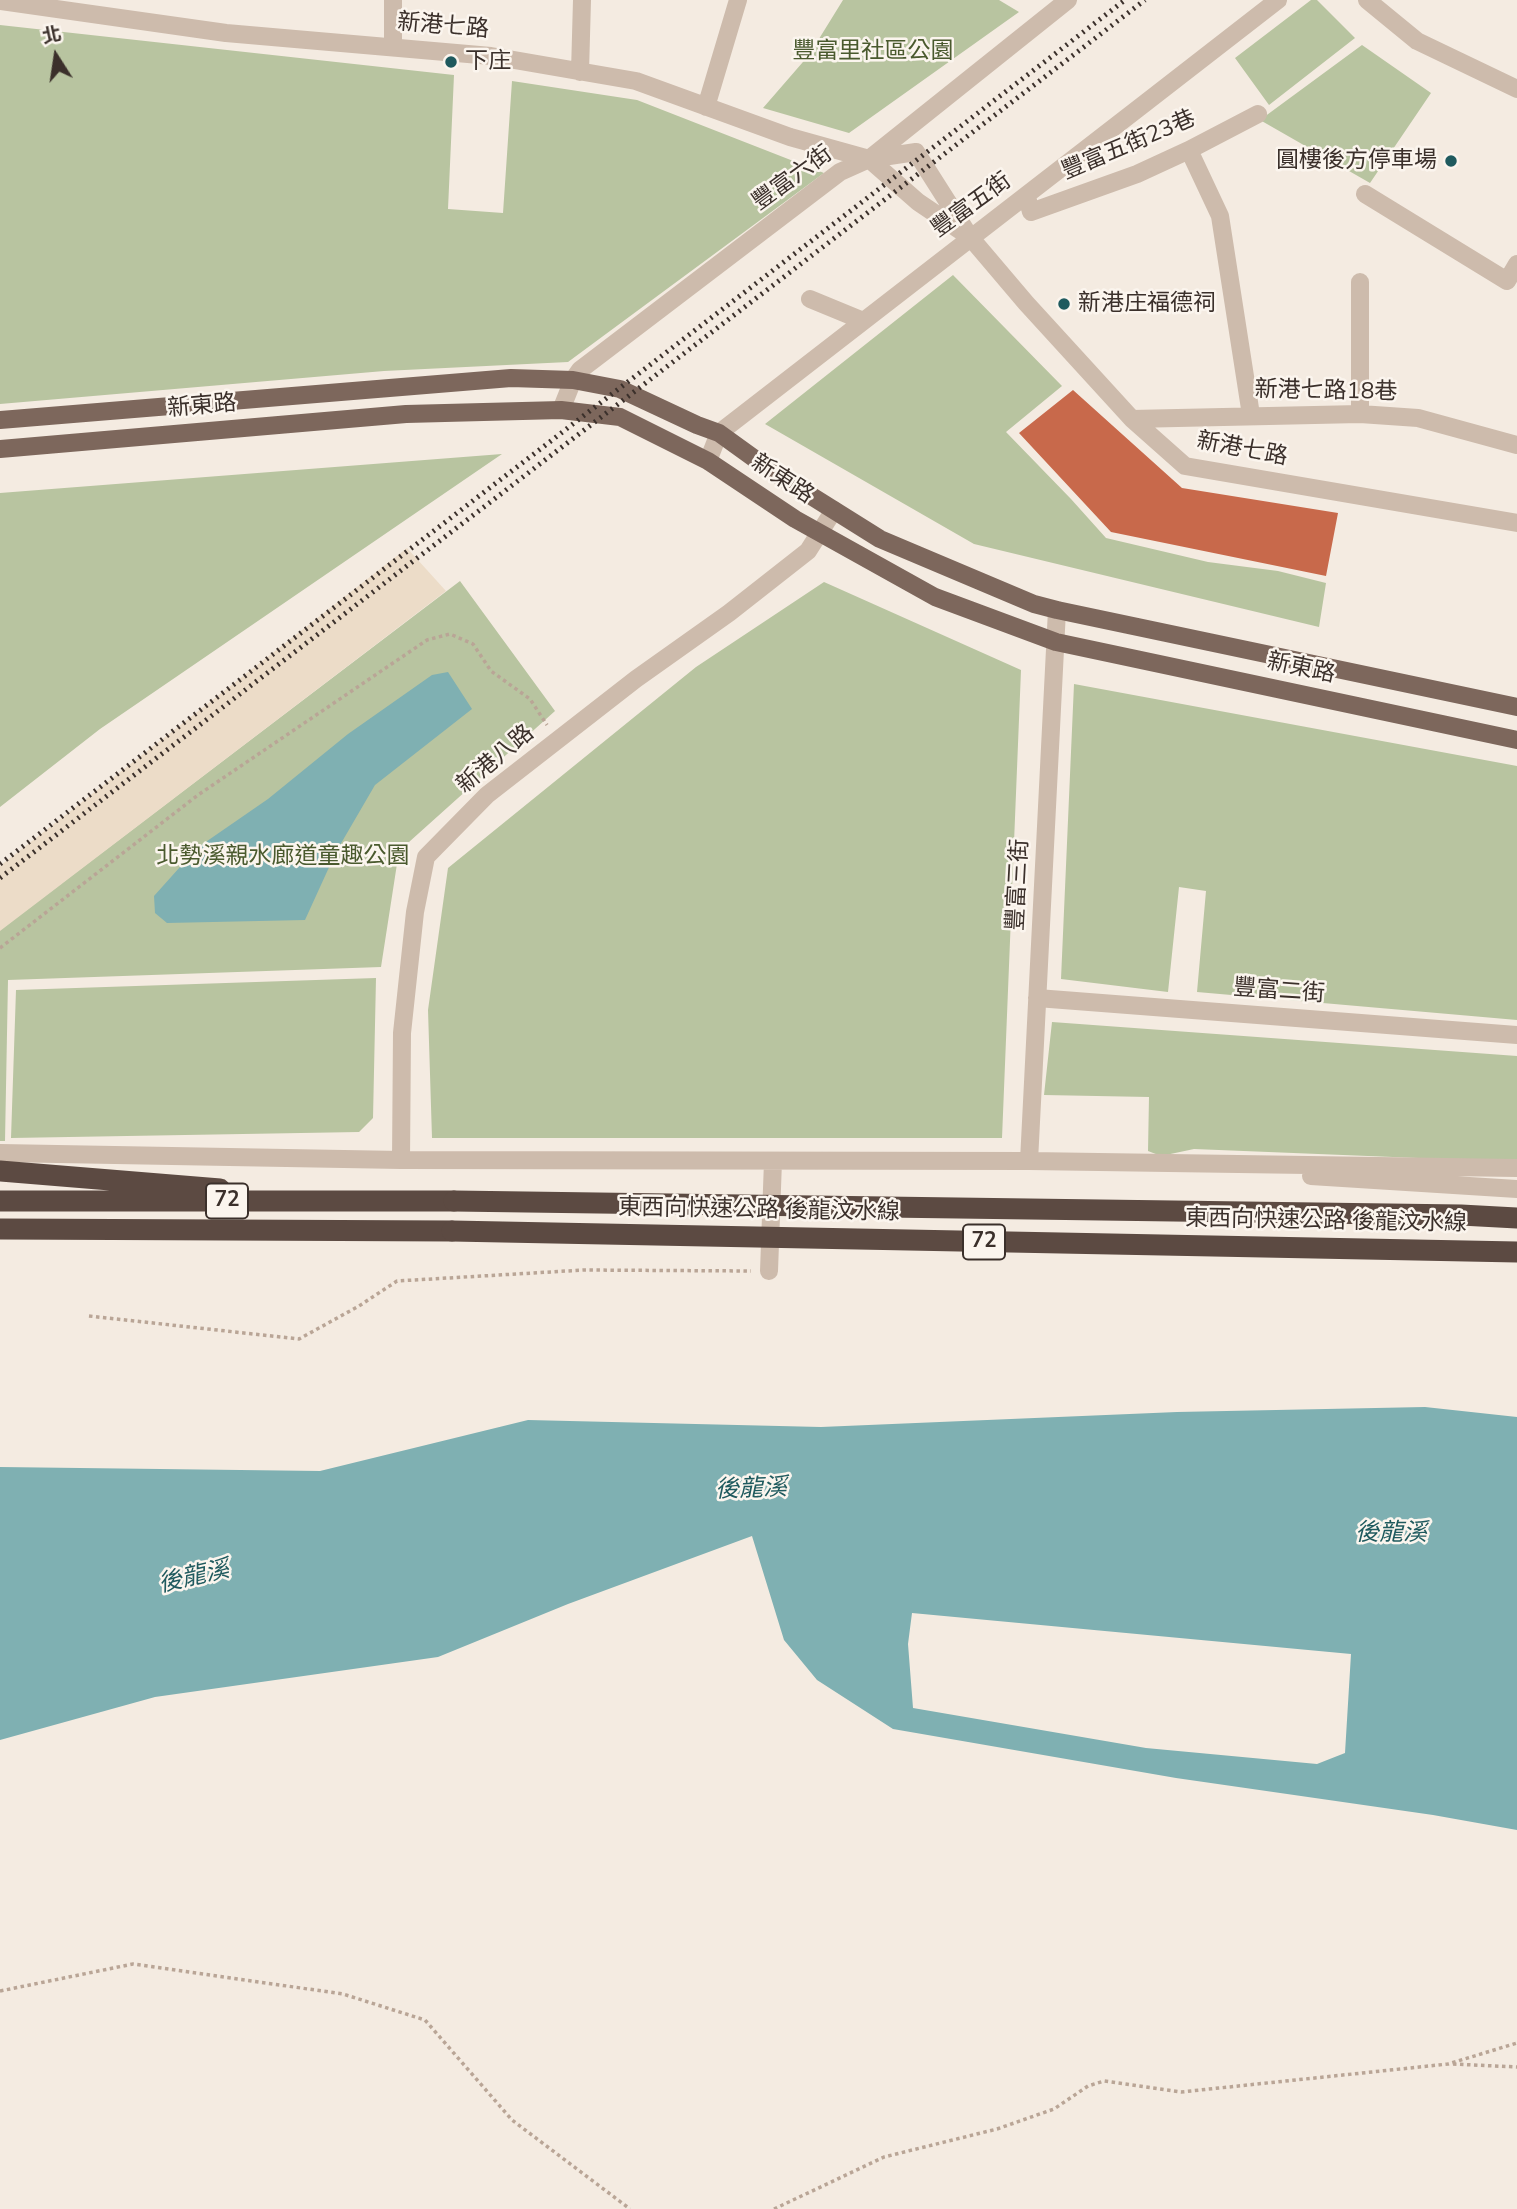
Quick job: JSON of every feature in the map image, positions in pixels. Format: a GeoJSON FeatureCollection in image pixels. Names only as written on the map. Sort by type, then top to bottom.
{"type":"FeatureCollection","features":[{"type":"Feature","properties":{"kind":"highway"},"geometry":{"type":"LineString","coordinates":[[0,1171],[386,1201]]}},
{"type":"Feature","properties":{"kind":"highway","name":"東西向快速公路 後龍汶水線"},"geometry":{"type":"LineString","coordinates":[[0,1201],[454,1201],[1461,1215],[1517,1218]]}},
{"type":"Feature","properties":{"kind":"highway"},"geometry":{"type":"LineString","coordinates":[[1461,1215],[1517,1210]]}},
{"type":"Feature","properties":{"kind":"highway","name":"東西向快速公路 後龍汶水線"},"geometry":{"type":"LineString","coordinates":[[0,1229],[452,1231],[1510,1253]]}},
{"type":"Feature","properties":{"kind":"main road","name":"新東路"},"geometry":{"type":"LineString","coordinates":[[0,420],[511,378],[573,380],[620,389],[719,433],[772,471],[880,539],[1034,604],[1517,707]]}},
{"type":"Feature","properties":{"kind":"main road","name":"新東路"},"geometry":{"type":"LineString","coordinates":[[0,449],[405,414],[561,410],[620,417],[708,461],[820,534],[935,597],[1056,642],[1517,740]]}},
{"type":"Feature","properties":{"kind":"street"},"geometry":{"type":"LineString","coordinates":[[393,0],[393,47]]}},
{"type":"Feature","properties":{"kind":"street"},"geometry":{"type":"LineString","coordinates":[[580,72],[582,0]]}},
{"type":"Feature","properties":{"kind":"street"},"geometry":{"type":"LineString","coordinates":[[706,107],[738,0]]}},
{"type":"Feature","properties":{"kind":"street","name":"豐富六街"},"geometry":{"type":"LineString","coordinates":[[561,410],[580,370],[840,172],[869,159],[1068,0]]}},
{"type":"Feature","properties":{"kind":"street","name":"豐富五街"},"geometry":{"type":"LineString","coordinates":[[719,433],[1278,0]]}},
{"type":"Feature","properties":{"kind":"street"},"geometry":{"type":"LineString","coordinates":[[1367,0],[1417,41],[1517,89]]}},
{"type":"Feature","properties":{"kind":"street","name":"新港七路"},"geometry":{"type":"LineString","coordinates":[[0,1],[47,3],[226,33],[491,56],[636,81],[790,137],[869,159],[916,152],[970,237],[1026,303],[1132,419],[1185,466],[1517,523]]}},
{"type":"Feature","properties":{"kind":"street","name":"豐富五街23巷"},"geometry":{"type":"LineString","coordinates":[[1027,197],[1031,212],[1136,174],[1258,114]]}},
{"type":"Feature","properties":{"kind":"street"},"geometry":{"type":"LineString","coordinates":[[1189,150],[1220,216],[1251,415]]}},
{"type":"Feature","properties":{"kind":"street","name":"新港七路"},"geometry":{"type":"LineString","coordinates":[[869,159],[918,202],[970,237]]}},
{"type":"Feature","properties":{"kind":"street"},"geometry":{"type":"LineString","coordinates":[[1365,194],[1507,281],[1517,264]]}},
{"type":"Feature","properties":{"kind":"street"},"geometry":{"type":"LineString","coordinates":[[1360,282],[1360,414]]}},
{"type":"Feature","properties":{"kind":"street"},"geometry":{"type":"LineString","coordinates":[[810,299],[862,320]]}},
{"type":"Feature","properties":{"kind":"street","name":"新港七路18巷"},"geometry":{"type":"LineString","coordinates":[[1132,419],[1360,414],[1418,418],[1517,444]]}},
{"type":"Feature","properties":{"kind":"street"},"geometry":{"type":"LineString","coordinates":[[708,461],[719,433]]}},
{"type":"Feature","properties":{"kind":"street","name":"新港八路"},"geometry":{"type":"LineString","coordinates":[[401,1160],[402,1033],[415,912],[426,857],[487,795],[808,551],[834,510]]}},
{"type":"Feature","properties":{"kind":"street","name":"豐富三街"},"geometry":{"type":"LineString","coordinates":[[1029,1161],[1057,610]]}},
{"type":"Feature","properties":{"kind":"street","name":"豐富二街"},"geometry":{"type":"LineString","coordinates":[[1037,998],[1517,1035]]}},
{"type":"Feature","properties":{"kind":"street"},"geometry":{"type":"LineString","coordinates":[[0,1153],[401,1160],[1029,1161],[1517,1168]]}},
{"type":"Feature","properties":{"kind":"street"},"geometry":{"type":"LineString","coordinates":[[769,1271],[774,1161]]}},
{"type":"Feature","properties":{"kind":"street"},"geometry":{"type":"LineString","coordinates":[[1117,1163],[1517,1188]]}},
{"type":"Feature","properties":{"kind":"path"},"geometry":{"type":"LineString","coordinates":[[0,948],[198,795],[427,640],[450,634],[473,645],[491,671],[530,699],[548,726]]}},
{"type":"Feature","properties":{"kind":"path"},"geometry":{"type":"LineString","coordinates":[[89,1316],[299,1339],[359,1306],[397,1281],[584,1270],[769,1271]]}},
{"type":"Feature","properties":{"kind":"path"},"geometry":{"type":"LineString","coordinates":[[0,1991],[133,1964],[343,1994],[425,2020],[512,2120],[630,2209]]}},
{"type":"Feature","properties":{"kind":"path"},"geometry":{"type":"LineString","coordinates":[[1448,2064],[1517,2043]]}},
{"type":"Feature","properties":{"kind":"path"},"geometry":{"type":"LineString","coordinates":[[774,2209],[884,2157],[997,2129],[1054,2109],[1088,2087],[1104,2081],[1181,2092],[1448,2064],[1517,2067]]}},
{"type":"Feature","properties":{"kind":"green space","name":"豐富里社區公園"},"geometry":{"type":"Polygon","coordinates":[[[843,0],[999,0],[1019,12],[849,133],[763,108],[809,55],[843,0]]]}},
{"type":"Feature","properties":{"kind":"green space"},"geometry":{"type":"Polygon","coordinates":[[[1311,0],[1317,0],[1355,38],[1269,105],[1235,58],[1311,0]]]}},
{"type":"Feature","properties":{"kind":"green space"},"geometry":{"type":"Polygon","coordinates":[[[0,25],[454,75],[448,209],[503,213],[512,81],[637,100],[824,173],[568,362],[384,371],[0,404],[0,25]]]}},
{"type":"Feature","properties":{"kind":"green space"},"geometry":{"type":"Polygon","coordinates":[[[1362,45],[1431,93],[1370,183],[1260,120],[1362,45]]]}},
{"type":"Feature","properties":{"kind":"green space"},"geometry":{"type":"Polygon","coordinates":[[[953,275],[1062,386],[1006,432],[1106,538],[1208,562],[1278,571],[1326,583],[1319,627],[974,544],[765,424],[953,275]]]}},
{"type":"Feature","properties":{"kind":"green space"},"geometry":{"type":"Polygon","coordinates":[[[502,454],[100,729],[0,807],[0,493],[502,454]]]}},
{"type":"Feature","properties":{"kind":"green space","name":"北勢溪親水廊道童趣公園"},"geometry":{"type":"Polygon","coordinates":[[[460,581],[555,711],[399,851],[381,967],[8,980],[5,1141],[0,1141],[0,930],[460,581]]]}},
{"type":"Feature","properties":{"kind":"green space"},"geometry":{"type":"Polygon","coordinates":[[[824,582],[1021,670],[1002,1138],[432,1138],[428,1010],[448,868],[696,667],[824,582]]]}},
{"type":"Feature","properties":{"kind":"green space"},"geometry":{"type":"Polygon","coordinates":[[[1074,684],[1517,766],[1517,1020],[1197,992],[1206,891],[1179,887],[1168,992],[1061,979],[1074,684]]]}},
{"type":"Feature","properties":{"kind":"green space"},"geometry":{"type":"Polygon","coordinates":[[[376,978],[373,1118],[359,1132],[11,1138],[16,990],[376,978]]]}},
{"type":"Feature","properties":{"kind":"green space"},"geometry":{"type":"Polygon","coordinates":[[[1052,1022],[1517,1056],[1517,1162],[1194,1149],[1161,1156],[1148,1151],[1149,1097],[1044,1095],[1052,1022]]]}},
{"type":"Feature","properties":{"kind":"shaded area"},"geometry":{"type":"Polygon","coordinates":[[[407,548],[446,591],[0,931],[0,866],[407,548]]]}},
{"type":"Feature","properties":{"kind":"water"},"geometry":{"type":"Polygon","coordinates":[[[448,672],[472,709],[375,785],[336,852],[305,920],[167,923],[155,913],[154,896],[197,848],[268,799],[348,734],[432,675],[448,672]]]}},
{"type":"Feature","properties":{"kind":"water","name":"後龍溪"},"geometry":{"type":"Polygon","coordinates":[[[1425,1407],[1517,1417],[1517,1830],[1433,1815],[1176,1778],[893,1729],[817,1680],[784,1640],[752,1536],[568,1604],[438,1657],[155,1697],[0,1740],[0,1467],[320,1471],[528,1420],[821,1427],[1177,1412],[1425,1407]],[[912,1613],[908,1644],[913,1708],[1146,1748],[1317,1764],[1345,1753],[1351,1654],[912,1613]]]}},
{"type":"Feature","properties":{"kind":"building"},"geometry":{"type":"Polygon","coordinates":[[[1073,390],[1182,488],[1338,513],[1326,576],[1111,532],[1019,433],[1073,390]]]}},
{"type":"Feature","properties":{"kind":"railway"},"geometry":{"type":"LineString","coordinates":[[0,864],[1125,0]]}},
{"type":"Feature","properties":{"kind":"railway"},"geometry":{"type":"LineString","coordinates":[[0,878],[1145,0]]}},
{"type":"Feature","properties":{"kind":"place","name":"下庄"},"geometry":{"type":"Point","coordinates":[451,62]}},
{"type":"Feature","properties":{"kind":"place","name":"圓樓後方停車場"},"geometry":{"type":"Point","coordinates":[1451,161]}},
{"type":"Feature","properties":{"kind":"place","name":"新港庄福德祠"},"geometry":{"type":"Point","coordinates":[1064,304]}}]}
